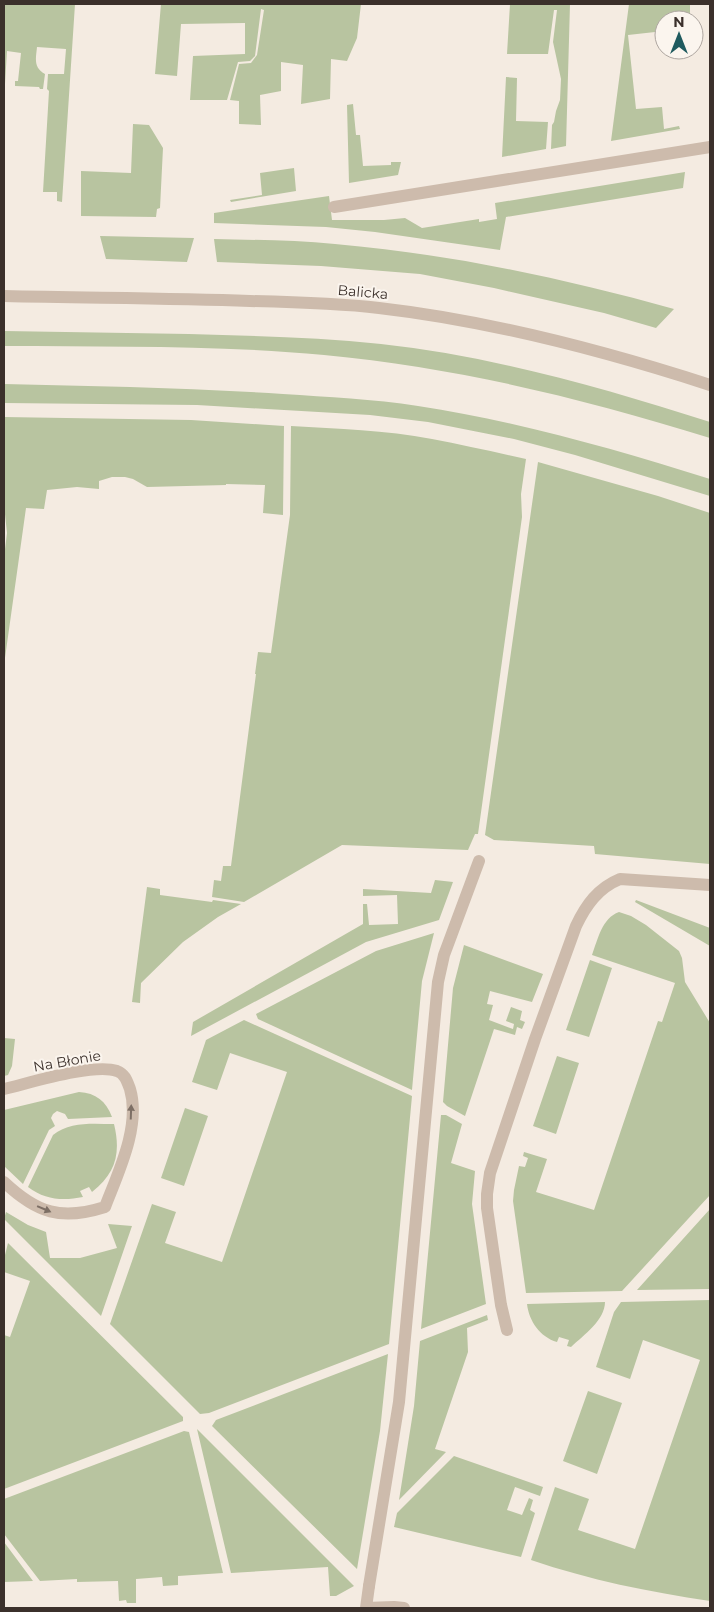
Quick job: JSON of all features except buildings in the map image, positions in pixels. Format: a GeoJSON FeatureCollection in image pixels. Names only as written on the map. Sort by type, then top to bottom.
{"type":"FeatureCollection","features":[{"type":"Feature","properties":{"kind":"street"},"geometry":{"type":"LineString","coordinates":[[334,207],[710,147]]}},
{"type":"Feature","properties":{"kind":"street","name":"Balicka"},"geometry":{"type":"LineString","coordinates":[[4,296],[269,301],[377,308],[455,319],[542,337],[646,364],[710,385]]}},
{"type":"Feature","properties":{"kind":"street"},"geometry":{"type":"LineString","coordinates":[[366,1608],[399,1402],[438,982],[444,955],[479,861]]}},
{"type":"Feature","properties":{"kind":"street"},"geometry":{"type":"LineString","coordinates":[[507,1330],[501,1305],[488,1208],[487,1194],[490,1173],[535,1039],[576,926],[582,914],[599,891],[620,879],[710,885]]}},
{"type":"Feature","properties":{"kind":"street","name":"Na Błonie"},"geometry":{"type":"LineString","coordinates":[[4,1089],[97,1069],[110,1069],[119,1072],[127,1078],[132,1096],[129,1138],[125,1156],[105,1207],[86,1213],[70,1215],[54,1213],[44,1210],[16,1194],[4,1182]]}},
{"type":"Feature","properties":{"kind":"street"},"geometry":{"type":"LineString","coordinates":[[356,1608],[394,1606],[404,1608]]}},
{"type":"Feature","properties":{"kind":"green space"},"geometry":{"type":"Polygon","coordinates":[[[4,4],[75,4],[62,202],[57,201],[57,192],[43,192],[49,91],[47,89],[48,74],[64,74],[66,49],[37,47],[37,65],[45,74],[43,89],[39,87],[15,86],[15,81],[18,81],[21,53],[7,51],[4,84],[4,4]]]}},
{"type":"Feature","properties":{"kind":"green space"},"geometry":{"type":"Polygon","coordinates":[[[161,4],[361,4],[357,38],[347,61],[331,59],[330,99],[301,104],[303,65],[281,62],[281,91],[260,95],[261,125],[239,124],[239,101],[230,100],[239,64],[251,63],[257,55],[264,10],[261,9],[255,56],[250,61],[238,62],[227,100],[190,100],[193,56],[245,54],[245,23],[181,24],[177,76],[155,74],[161,4]]]}},
{"type":"Feature","properties":{"kind":"green space"},"geometry":{"type":"Polygon","coordinates":[[[510,4],[570,4],[566,146],[551,149],[552,125],[560,100],[561,79],[553,42],[557,10],[554,10],[548,54],[507,54],[510,4]]]}},
{"type":"Feature","properties":{"kind":"green space"},"geometry":{"type":"Polygon","coordinates":[[[629,4],[690,4],[690,10],[654,10],[654,32],[628,35],[636,109],[662,107],[664,129],[679,126],[680,129],[611,141],[629,4]]]}},
{"type":"Feature","properties":{"kind":"green space"},"geometry":{"type":"Polygon","coordinates":[[[506,77],[517,78],[516,121],[548,122],[546,149],[502,157],[506,77]]]}},
{"type":"Feature","properties":{"kind":"green space"},"geometry":{"type":"Polygon","coordinates":[[[353,104],[356,135],[360,135],[363,166],[391,165],[391,162],[401,162],[398,175],[349,183],[347,105],[353,104]]]}},
{"type":"Feature","properties":{"kind":"green space"},"geometry":{"type":"Polygon","coordinates":[[[133,124],[149,125],[163,148],[160,208],[157,209],[156,217],[81,216],[81,171],[131,173],[133,124]]]}},
{"type":"Feature","properties":{"kind":"green space"},"geometry":{"type":"Polygon","coordinates":[[[294,168],[296,191],[231,202],[230,200],[262,195],[260,173],[294,168]]]}},
{"type":"Feature","properties":{"kind":"green space"},"geometry":{"type":"Polygon","coordinates":[[[685,172],[683,188],[506,217],[500,250],[326,227],[214,223],[214,213],[329,196],[332,220],[405,218],[422,228],[479,219],[479,222],[497,219],[495,203],[685,172]]]}},
{"type":"Feature","properties":{"kind":"green space"},"geometry":{"type":"Polygon","coordinates":[[[100,236],[194,238],[187,262],[106,259],[100,236]]]}},
{"type":"Feature","properties":{"kind":"green space"},"geometry":{"type":"Polygon","coordinates":[[[214,239],[320,243],[421,254],[548,277],[674,309],[656,328],[604,313],[494,288],[420,274],[321,266],[217,262],[214,239]]]}},
{"type":"Feature","properties":{"kind":"green space"},"geometry":{"type":"Polygon","coordinates":[[[4,331],[285,337],[423,349],[506,365],[670,409],[710,422],[710,438],[662,423],[519,386],[423,368],[324,355],[284,352],[164,347],[4,346],[4,331]]]}},
{"type":"Feature","properties":{"kind":"green space"},"geometry":{"type":"Polygon","coordinates":[[[4,384],[248,392],[350,398],[418,406],[529,428],[602,447],[710,479],[710,496],[575,455],[514,439],[428,422],[370,415],[197,405],[4,403],[4,384]]]}},
{"type":"Feature","properties":{"kind":"green space"},"geometry":{"type":"Polygon","coordinates":[[[4,417],[191,420],[284,426],[283,515],[263,513],[265,485],[226,484],[147,487],[133,479],[112,477],[99,481],[99,489],[77,487],[47,490],[44,509],[26,508],[4,665],[4,557],[7,533],[4,505],[4,417]]]}},
{"type":"Feature","properties":{"kind":"green space"},"geometry":{"type":"Polygon","coordinates":[[[291,426],[362,430],[414,436],[526,459],[521,494],[522,517],[478,834],[475,834],[468,850],[342,845],[244,902],[212,897],[214,880],[221,881],[223,866],[231,866],[258,652],[271,653],[290,515],[291,426]]]}},
{"type":"Feature","properties":{"kind":"green space"},"geometry":{"type":"Polygon","coordinates":[[[538,462],[658,496],[710,513],[710,864],[595,854],[594,846],[494,840],[485,835],[538,462]]]}},
{"type":"Feature","properties":{"kind":"green space"},"geometry":{"type":"Polygon","coordinates":[[[435,880],[453,882],[439,920],[366,942],[191,1036],[193,1022],[363,924],[363,904],[367,904],[369,925],[398,924],[397,895],[363,896],[363,889],[431,893],[435,880]]]}},
{"type":"Feature","properties":{"kind":"green space"},"geometry":{"type":"Polygon","coordinates":[[[147,887],[160,889],[160,895],[241,904],[218,917],[183,942],[141,983],[140,1003],[132,1002],[147,887]]]}},
{"type":"Feature","properties":{"kind":"green space"},"geometry":{"type":"Polygon","coordinates":[[[636,900],[710,928],[710,946],[635,902],[636,900]]]}},
{"type":"Feature","properties":{"kind":"green space"},"geometry":{"type":"Polygon","coordinates":[[[619,912],[631,916],[646,925],[679,951],[682,958],[685,982],[710,1023],[710,1195],[622,1291],[526,1293],[513,1201],[519,1166],[525,1167],[528,1158],[523,1156],[524,1152],[547,1159],[536,1192],[594,1210],[658,1021],[662,1022],[675,983],[592,955],[608,919],[619,912]]]}},
{"type":"Feature","properties":{"kind":"green space"},"geometry":{"type":"Polygon","coordinates":[[[434,933],[422,981],[412,1090],[258,1019],[256,1014],[376,951],[434,933]]]}},
{"type":"Feature","properties":{"kind":"green space"},"geometry":{"type":"Polygon","coordinates":[[[464,945],[543,974],[532,1002],[490,991],[487,1004],[493,1005],[489,1020],[513,1029],[514,1024],[506,1021],[511,1007],[522,1011],[520,1020],[525,1022],[522,1029],[517,1027],[515,1035],[494,1029],[465,1116],[443,1102],[453,988],[464,945]]]}},
{"type":"Feature","properties":{"kind":"green space"},"geometry":{"type":"Polygon","coordinates":[[[590,960],[612,968],[589,1037],[566,1030],[590,960]]]}},
{"type":"Feature","properties":{"kind":"green space"},"geometry":{"type":"Polygon","coordinates":[[[244,1020],[412,1096],[389,1344],[209,1413],[200,1414],[110,1324],[152,1204],[176,1212],[165,1243],[222,1262],[287,1072],[230,1053],[217,1090],[192,1082],[206,1040],[244,1020]]]}},
{"type":"Feature","properties":{"kind":"green space"},"geometry":{"type":"Polygon","coordinates":[[[4,1038],[15,1039],[12,1066],[8,1075],[4,1076],[4,1038]]]}},
{"type":"Feature","properties":{"kind":"green space"},"geometry":{"type":"Polygon","coordinates":[[[557,1056],[579,1063],[556,1134],[533,1126],[557,1056]]]}},
{"type":"Feature","properties":{"kind":"green space"},"geometry":{"type":"Polygon","coordinates":[[[79,1092],[90,1094],[100,1099],[107,1106],[112,1117],[68,1119],[65,1114],[57,1111],[53,1114],[51,1118],[55,1126],[49,1130],[23,1184],[4,1166],[4,1110],[79,1092]]]}},
{"type":"Feature","properties":{"kind":"green space"},"geometry":{"type":"Polygon","coordinates":[[[185,1108],[208,1116],[184,1186],[161,1178],[185,1108]]]}},
{"type":"Feature","properties":{"kind":"green space"},"geometry":{"type":"Polygon","coordinates":[[[441,1115],[446,1115],[462,1124],[451,1163],[475,1171],[472,1204],[486,1304],[421,1329],[441,1115]]]}},
{"type":"Feature","properties":{"kind":"green space"},"geometry":{"type":"Polygon","coordinates":[[[114,1124],[117,1144],[115,1162],[107,1177],[92,1192],[89,1187],[80,1191],[83,1197],[61,1199],[41,1195],[28,1187],[53,1135],[74,1125],[114,1124]]]}},
{"type":"Feature","properties":{"kind":"green space"},"geometry":{"type":"Polygon","coordinates":[[[710,1209],[710,1289],[637,1290],[710,1209]]]}},
{"type":"Feature","properties":{"kind":"green space"},"geometry":{"type":"Polygon","coordinates":[[[6,1212],[28,1225],[46,1232],[50,1258],[80,1258],[117,1248],[108,1224],[132,1226],[101,1316],[4,1219],[6,1212]]]}},
{"type":"Feature","properties":{"kind":"green space"},"geometry":{"type":"Polygon","coordinates":[[[8,1243],[183,1417],[183,1421],[4,1489],[4,1335],[10,1337],[30,1281],[4,1272],[4,1259],[8,1243]]]}},
{"type":"Feature","properties":{"kind":"green space"},"geometry":{"type":"Polygon","coordinates":[[[710,1300],[710,1601],[620,1585],[575,1574],[531,1560],[555,1487],[589,1499],[578,1530],[635,1549],[700,1360],[643,1340],[630,1379],[596,1367],[614,1312],[621,1302],[710,1300]]]}},
{"type":"Feature","properties":{"kind":"green space"},"geometry":{"type":"Polygon","coordinates":[[[605,1302],[602,1315],[598,1321],[571,1347],[567,1346],[569,1340],[559,1337],[557,1342],[551,1340],[536,1328],[527,1304],[605,1302]]]}},
{"type":"Feature","properties":{"kind":"green space"},"geometry":{"type":"Polygon","coordinates":[[[487,1315],[488,1320],[467,1328],[468,1352],[435,1449],[446,1452],[399,1500],[414,1406],[420,1341],[487,1315]]]}},
{"type":"Feature","properties":{"kind":"green space"},"geometry":{"type":"Polygon","coordinates":[[[388,1354],[380,1431],[357,1569],[212,1426],[216,1420],[388,1354]]]}},
{"type":"Feature","properties":{"kind":"green space"},"geometry":{"type":"Polygon","coordinates":[[[588,1391],[622,1403],[597,1474],[563,1461],[588,1391]]]}},
{"type":"Feature","properties":{"kind":"green space"},"geometry":{"type":"Polygon","coordinates":[[[197,1429],[354,1586],[336,1596],[330,1596],[328,1567],[231,1573],[197,1429]]]}},
{"type":"Feature","properties":{"kind":"green space"},"geometry":{"type":"Polygon","coordinates":[[[184,1431],[189,1432],[223,1573],[178,1576],[178,1585],[163,1586],[162,1577],[136,1579],[136,1603],[127,1603],[126,1600],[119,1601],[118,1581],[77,1582],[77,1579],[40,1581],[4,1534],[4,1499],[184,1431]]]}},
{"type":"Feature","properties":{"kind":"green space"},"geometry":{"type":"Polygon","coordinates":[[[454,1456],[543,1487],[540,1496],[515,1487],[507,1510],[522,1515],[529,1498],[533,1500],[530,1510],[535,1513],[521,1557],[394,1527],[397,1513],[454,1456]]]}},
{"type":"Feature","properties":{"kind":"green space"},"geometry":{"type":"Polygon","coordinates":[[[4,1542],[33,1581],[4,1582],[4,1542]]]}}]}
